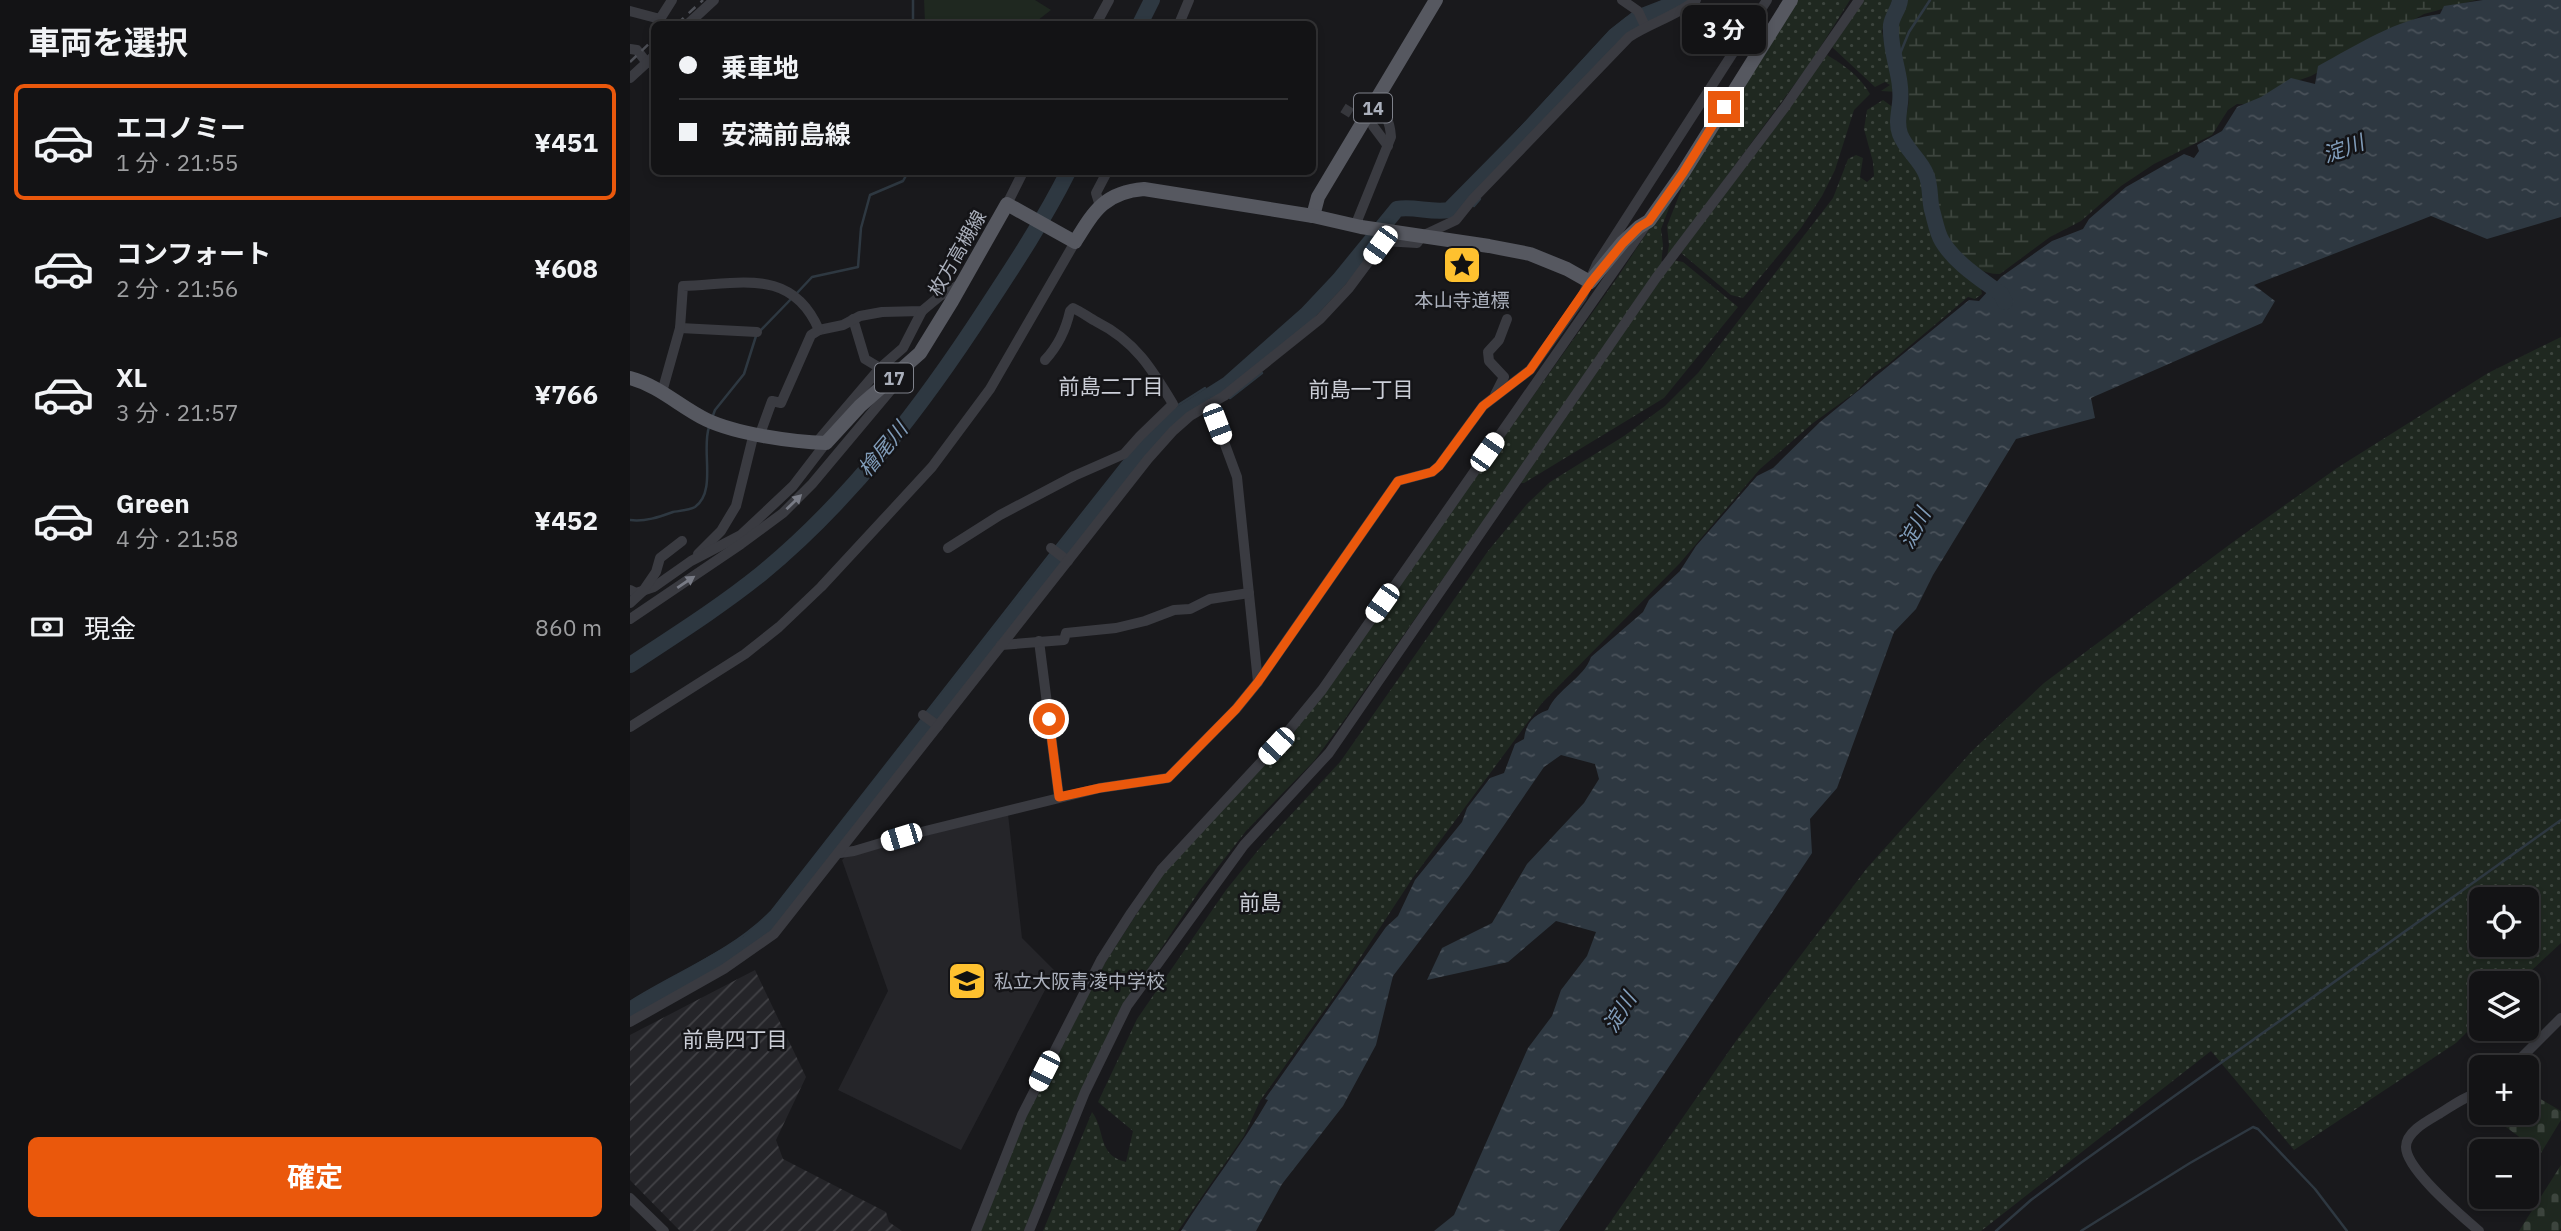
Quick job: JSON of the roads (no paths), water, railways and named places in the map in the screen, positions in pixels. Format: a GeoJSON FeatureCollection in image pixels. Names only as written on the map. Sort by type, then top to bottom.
{"type":"FeatureCollection","features":[{"type":"Feature","properties":{"kind":"main road","name":"14"},"geometry":{"type":"LineString","coordinates":[[1313,216],[1318,197],[1436,0]]}},
{"type":"Feature","properties":{"kind":"main road"},"geometry":{"type":"LineString","coordinates":[[1013,207],[1069,238],[1100,206],[1124,190],[1144,189],[1530,254],[1567,268],[1591,282],[1623,243],[1649,221],[1683,173],[1791,0]]}},
{"type":"Feature","properties":{"kind":"main road","name":"枚方高槻線"},"geometry":{"type":"LineString","coordinates":[[821,443],[919,354],[1013,207]]}},
{"type":"Feature","properties":{"kind":"main road"},"geometry":{"type":"LineString","coordinates":[[630,378],[647,383],[711,422],[757,433],[821,443]]}},
{"type":"Feature","properties":{"kind":"street"},"geometry":{"type":"LineString","coordinates":[[633,0],[630,11],[660,19],[672,0]]}},
{"type":"Feature","properties":{"kind":"street"},"geometry":{"type":"LineString","coordinates":[[691,21],[714,0]]}},
{"type":"Feature","properties":{"kind":"street"},"geometry":{"type":"LineString","coordinates":[[1098,21],[1109,0]]}},
{"type":"Feature","properties":{"kind":"street"},"geometry":{"type":"LineString","coordinates":[[1180,21],[1189,0]]}},
{"type":"Feature","properties":{"kind":"street"},"geometry":{"type":"LineString","coordinates":[[1622,0],[1638,11],[1645,26]]}},
{"type":"Feature","properties":{"kind":"street"},"geometry":{"type":"LineString","coordinates":[[630,1022],[724,969],[768,939],[840,853],[846,841],[1148,458],[1173,431],[1190,416],[1224,396],[1320,318],[1349,288],[1380,245],[1390,240],[1414,244],[1422,236],[1456,220],[1612,52],[1645,26],[1684,9],[1696,0]]}},
{"type":"Feature","properties":{"kind":"street"},"geometry":{"type":"LineString","coordinates":[[1517,409],[1530,370],[1591,282],[1597,264],[1768,0]]}},
{"type":"Feature","properties":{"kind":"street"},"geometry":{"type":"LineString","coordinates":[[1029,1231],[1085,1092],[1126,1006],[1244,845],[1329,753],[1656,278],[1785,107],[1859,0]]}},
{"type":"Feature","properties":{"kind":"street"},"geometry":{"type":"LineString","coordinates":[[630,49],[637,50],[651,59],[630,78]]}},
{"type":"Feature","properties":{"kind":"street"},"geometry":{"type":"LineString","coordinates":[[1373,109],[1383,113],[1390,123],[1391,137],[1358,226],[1380,245]]}},
{"type":"Feature","properties":{"kind":"street"},"geometry":{"type":"LineString","coordinates":[[1373,126],[1388,146]]}},
{"type":"Feature","properties":{"kind":"street"},"geometry":{"type":"LineString","coordinates":[[1013,207],[1022,175]]}},
{"type":"Feature","properties":{"kind":"street"},"geometry":{"type":"LineString","coordinates":[[1100,206],[1096,193],[1106,175]]}},
{"type":"Feature","properties":{"kind":"street"},"geometry":{"type":"LineString","coordinates":[[976,1231],[1022,1115],[1101,960],[1131,913],[1161,870],[1276,746],[1322,690],[1649,221]]}},
{"type":"Feature","properties":{"kind":"street"},"geometry":{"type":"LineString","coordinates":[[630,727],[745,654],[779,627],[821,587],[932,467],[990,389],[1069,238]]}},
{"type":"Feature","properties":{"kind":"street"},"geometry":{"type":"LineString","coordinates":[[662,392],[680,328],[683,286],[767,283],[794,293],[814,318],[819,330]]}},
{"type":"Feature","properties":{"kind":"street"},"geometry":{"type":"LineString","coordinates":[[630,590],[636,593],[654,587],[691,561],[741,536],[793,486],[821,443],[880,368],[904,348],[922,311],[962,283]]}},
{"type":"Feature","properties":{"kind":"street"},"geometry":{"type":"LineString","coordinates":[[948,548],[1000,515],[1074,476],[1124,454],[1173,404],[1151,367],[1128,343],[1073,308],[1053,352],[1045,360]]}},
{"type":"Feature","properties":{"kind":"street"},"geometry":{"type":"LineString","coordinates":[[691,561],[721,531],[736,506],[757,433],[772,401],[781,403],[811,335],[853,319],[883,312],[922,311]]}},
{"type":"Feature","properties":{"kind":"street"},"geometry":{"type":"LineString","coordinates":[[853,319],[865,359],[880,368]]}},
{"type":"Feature","properties":{"kind":"street"},"geometry":{"type":"LineString","coordinates":[[1494,398],[1504,377],[1489,361],[1488,352],[1499,340],[1507,319]]}},
{"type":"Feature","properties":{"kind":"street"},"geometry":{"type":"LineString","coordinates":[[680,328],[757,332]]}},
{"type":"Feature","properties":{"kind":"street"},"geometry":{"type":"LineString","coordinates":[[630,619],[783,513],[812,484],[919,354]]}},
{"type":"Feature","properties":{"kind":"street"},"geometry":{"type":"LineString","coordinates":[[840,853],[1059,797],[1168,778],[1236,709],[1258,682],[1398,481],[1432,472],[1474,415],[1530,370]]}},
{"type":"Feature","properties":{"kind":"street"},"geometry":{"type":"LineString","coordinates":[[1210,404],[1237,477],[1258,682]]}},
{"type":"Feature","properties":{"kind":"street"},"geometry":{"type":"LineString","coordinates":[[1160,418],[1173,431]]}},
{"type":"Feature","properties":{"kind":"street"},"geometry":{"type":"LineString","coordinates":[[630,603],[643,591],[656,572],[660,558],[682,541]]}},
{"type":"Feature","properties":{"kind":"street"},"geometry":{"type":"LineString","coordinates":[[1051,548],[1068,561]]}},
{"type":"Feature","properties":{"kind":"street"},"geometry":{"type":"LineString","coordinates":[[1001,645],[1064,640],[1066,633],[1116,628],[1174,610],[1190,609],[1210,600],[1249,593]]}},
{"type":"Feature","properties":{"kind":"street"},"geometry":{"type":"LineString","coordinates":[[1039,641],[1059,797]]}},
{"type":"Feature","properties":{"kind":"street"},"geometry":{"type":"LineString","coordinates":[[923,715],[938,726]]}},
{"type":"Feature","properties":{"kind":"street"},"geometry":{"type":"LineString","coordinates":[[2524,1055],[2561,1018]]}},
{"type":"Feature","properties":{"kind":"street"},"geometry":{"type":"LineString","coordinates":[[2469,1096],[2422,1124],[2408,1139],[2406,1148],[2413,1164],[2440,1196],[2479,1231]]}},
{"type":"Feature","properties":{"kind":"street"},"geometry":{"type":"LineString","coordinates":[[630,1198],[664,1231]]}},
{"type":"Feature","properties":{"kind":"water","name":"淀川"},"geometry":{"type":"Polygon","coordinates":[[[2483,0],[2561,0],[2561,217],[2487,239],[2431,216],[2254,285],[2275,301],[2262,323],[2091,398],[2095,418],[2016,439],[1933,575],[1916,609],[1894,632],[1837,788],[1810,819],[1812,853],[1559,1231],[1434,1231],[1454,1215],[1528,1048],[1552,1016],[1561,990],[1587,956],[1596,932],[1556,921],[1508,962],[1427,980],[1442,948],[1492,923],[1527,864],[1584,803],[1599,779],[1595,764],[1561,755],[1544,767],[1469,876],[1393,976],[1376,1045],[1343,1106],[1282,1184],[1256,1231],[1181,1231],[1258,1117],[1268,1100],[1265,1099],[1386,927],[1398,916],[1415,880],[1462,822],[1467,808],[1490,778],[1504,773],[1515,744],[1524,739],[1531,720],[1548,710],[1583,671],[1591,657],[1643,612],[1649,600],[1680,571],[1696,546],[1757,476],[1773,468],[1820,422],[1969,300],[1979,301],[2001,277],[2052,241],[2083,229],[2089,219],[2126,187],[2184,154],[2194,158],[2199,151],[2197,145],[2222,131],[2237,107],[2261,97],[2291,78],[2315,84],[2318,66],[2392,27],[2440,14],[2444,6],[2483,0]]]}},
{"type":"Feature","properties":{"kind":"waterway"},"geometry":{"type":"LineString","coordinates":[[913,0],[913,21]]}},
{"type":"Feature","properties":{"kind":"waterway","name":"檜尾川"},"geometry":{"type":"LineString","coordinates":[[1142,21],[1152,0]]}},
{"type":"Feature","properties":{"kind":"waterway"},"geometry":{"type":"LineString","coordinates":[[1642,9],[1665,0]]}},
{"type":"Feature","properties":{"kind":"waterway"},"geometry":{"type":"LineString","coordinates":[[630,1011],[748,943],[774,920],[1152,438],[1171,420],[1228,384],[1307,314],[1339,280],[1397,209],[1449,210],[1533,125],[1615,36],[1630,24],[1681,0]]}},
{"type":"Feature","properties":{"kind":"waterway"},"geometry":{"type":"LineString","coordinates":[[1900,0],[1892,22],[1891,35],[1900,83],[1900,134],[1926,174],[1932,210],[1942,241],[1961,263],[2001,294],[2005,302]]}},
{"type":"Feature","properties":{"kind":"waterway"},"geometry":{"type":"LineString","coordinates":[[1895,66],[1909,32],[1930,0]]}},
{"type":"Feature","properties":{"kind":"waterway"},"geometry":{"type":"LineString","coordinates":[[1515,134],[1610,31],[1633,13]]}},
{"type":"Feature","properties":{"kind":"waterway"},"geometry":{"type":"LineString","coordinates":[[797,293],[812,277],[858,267],[861,228],[870,195],[903,181],[906,175]]}},
{"type":"Feature","properties":{"kind":"waterway","name":"檜尾川"},"geometry":{"type":"LineString","coordinates":[[630,665],[713,610],[761,574],[825,515],[855,483],[911,415],[962,344],[1029,241],[1066,175]]}},
{"type":"Feature","properties":{"kind":"waterway"},"geometry":{"type":"LineString","coordinates":[[1474,206],[1480,199]]}},
{"type":"Feature","properties":{"kind":"waterway"},"geometry":{"type":"LineString","coordinates":[[760,331],[792,298]]}},
{"type":"Feature","properties":{"kind":"waterway"},"geometry":{"type":"LineString","coordinates":[[712,418],[715,410],[744,374],[756,336]]}},
{"type":"Feature","properties":{"kind":"waterway"},"geometry":{"type":"LineString","coordinates":[[1230,398],[1262,373]]}},
{"type":"Feature","properties":{"kind":"waterway"},"geometry":{"type":"LineString","coordinates":[[1175,407],[1205,388]]}},
{"type":"Feature","properties":{"kind":"waterway"},"geometry":{"type":"LineString","coordinates":[[630,520],[647,520],[690,509],[702,500],[707,481],[709,427]]}},
{"type":"Feature","properties":{"kind":"waterway"},"geometry":{"type":"LineString","coordinates":[[1055,548],[1127,457]]}},
{"type":"Feature","properties":{"kind":"waterway"},"geometry":{"type":"LineString","coordinates":[[926,713],[1051,553]]}},
{"type":"Feature","properties":{"kind":"waterway"},"geometry":{"type":"LineString","coordinates":[[630,1002],[721,951],[771,912],[922,719]]}},
{"type":"Feature","properties":{"kind":"waterway"},"geometry":{"type":"LineString","coordinates":[[1996,1231],[2031,1200],[2082,1162],[2561,820]]}},
{"type":"Feature","properties":{"kind":"waterway"},"geometry":{"type":"LineString","coordinates":[[2081,1231],[2253,1127],[2258,1129],[2315,1189],[2347,1231]]}},
{"type":"Feature","properties":{"kind":"tunnel"},"geometry":{"type":"LineString","coordinates":[[1343,108],[1367,123]]}},
{"type":"Feature","properties":{"kind":"railway"},"geometry":{"type":"LineString","coordinates":[[680,21],[703,0]]}},
{"type":"Feature","properties":{"kind":"railway"},"geometry":{"type":"LineString","coordinates":[[630,62],[651,42]]}},
{"type":"Feature","properties":{"kind":"place","name":"本山寺道標"},"geometry":{"type":"Point","coordinates":[1462,265]}},
{"type":"Feature","properties":{"kind":"place","name":"私立大阪青凌中学校"},"geometry":{"type":"Point","coordinates":[967,981]}},
{"type":"Feature","properties":{"kind":"district","name":"前島二丁目"},"geometry":{"type":"Point","coordinates":[1111,386]}},
{"type":"Feature","properties":{"kind":"district","name":"前島一丁目"},"geometry":{"type":"Point","coordinates":[1361,389]}},
{"type":"Feature","properties":{"kind":"district","name":"前島"},"geometry":{"type":"Point","coordinates":[1260,902]}},
{"type":"Feature","properties":{"kind":"district","name":"前島四丁目"},"geometry":{"type":"Point","coordinates":[735,1039]}}]}
